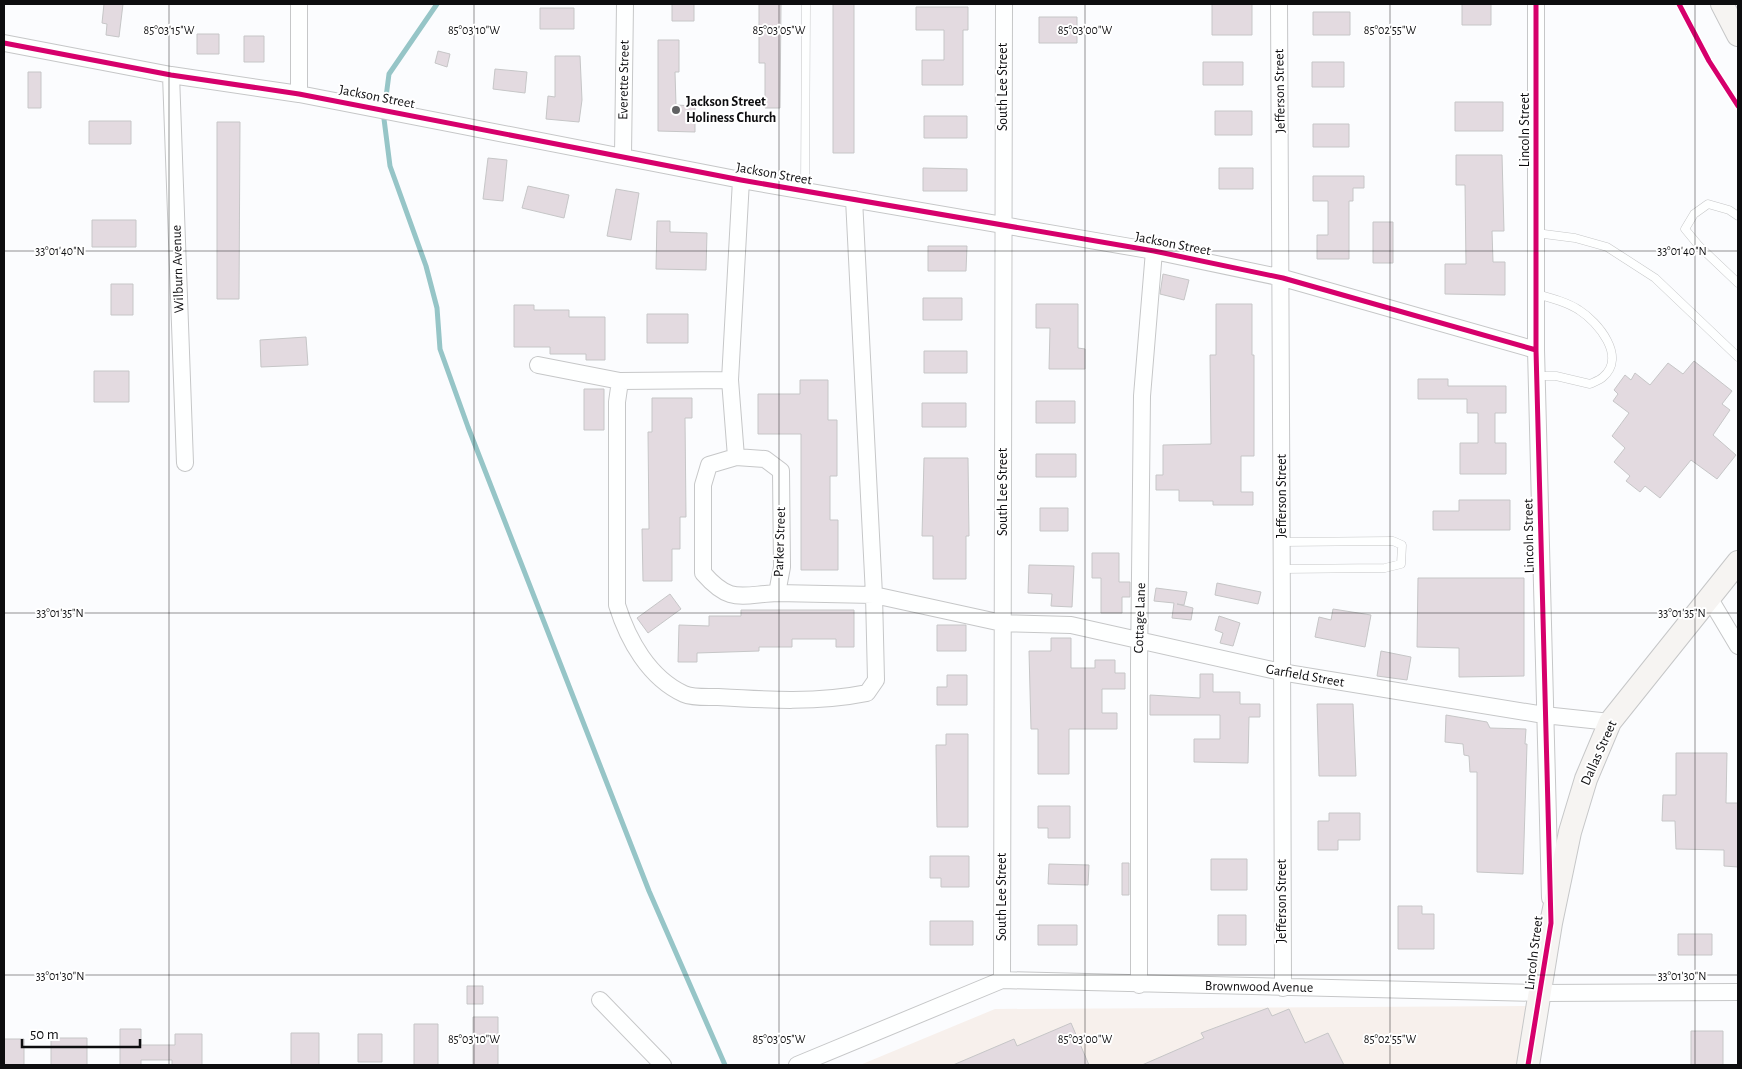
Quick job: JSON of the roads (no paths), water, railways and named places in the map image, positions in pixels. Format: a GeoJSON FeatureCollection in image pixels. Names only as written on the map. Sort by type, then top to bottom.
{"type":"FeatureCollection","features":[{"type":"Feature","properties":{"kind":"street"},"geometry":{"type":"LineString","coordinates":[[299,4],[299,94]]}},
{"type":"Feature","properties":{"kind":"street","name":"Everette Street"},"geometry":{"type":"LineString","coordinates":[[623,155],[625,4]]}},
{"type":"Feature","properties":{"kind":"street","name":"South Lee Street"},"geometry":{"type":"LineString","coordinates":[[1002,980],[1004,4]]}},
{"type":"Feature","properties":{"kind":"street","name":"Jefferson Street"},"geometry":{"type":"LineString","coordinates":[[1279,4],[1283,278],[1281,542],[1283,988]]}},
{"type":"Feature","properties":{"kind":"street","name":"Lincoln Street"},"geometry":{"type":"LineString","coordinates":[[1528,1065],[1551,923],[1536,376],[1536,4]]}},
{"type":"Feature","properties":{"kind":"street"},"geometry":{"type":"LineString","coordinates":[[1722,4],[1738,35]]}},
{"type":"Feature","properties":{"kind":"street","name":"Jackson Street"},"geometry":{"type":"LineString","coordinates":[[4,43],[170,75],[299,94],[623,155],[741,180],[1154,251],[1283,278],[1536,350]]}},
{"type":"Feature","properties":{"kind":"street","name":"Wilburn Avenue"},"geometry":{"type":"LineString","coordinates":[[170,75],[185,463]]}},
{"type":"Feature","properties":{"kind":"street"},"geometry":{"type":"LineString","coordinates":[[736,457],[730,380],[741,180]]}},
{"type":"Feature","properties":{"kind":"street"},"geometry":{"type":"LineString","coordinates":[[620,381],[617,402],[617,605],[626,632],[658,678],[686,695],[765,700],[840,698],[867,693],[876,680],[874,595],[854,199]]}},
{"type":"Feature","properties":{"kind":"street","name":"Cottage Lane"},"geometry":{"type":"LineString","coordinates":[[1139,985],[1139,640],[1142,396],[1154,251]]}},
{"type":"Feature","properties":{"kind":"street"},"geometry":{"type":"LineString","coordinates":[[538,365],[620,381],[730,380]]}},
{"type":"Feature","properties":{"kind":"street","name":"Parker Street"},"geometry":{"type":"LineString","coordinates":[[736,457],[765,459],[781,471],[782,568],[777,593],[731,596],[715,587],[703,573],[703,484],[708,465],[736,457]]}},
{"type":"Feature","properties":{"kind":"street","name":"Dallas Street"},"geometry":{"type":"LineString","coordinates":[[1551,923],[1570,832],[1586,779],[1610,722],[1738,562]]}},
{"type":"Feature","properties":{"kind":"street","name":"Garfield Street"},"geometry":{"type":"LineString","coordinates":[[777,593],[874,595],[1002,623],[1071,625],[1281,672],[1544,715],[1610,722]]}},
{"type":"Feature","properties":{"kind":"street"},"geometry":{"type":"LineString","coordinates":[[1710,599],[1738,646]]}},
{"type":"Feature","properties":{"kind":"street","name":"Brownwood Avenue"},"geometry":{"type":"LineString","coordinates":[[797,1065],[1002,980],[1139,985],[1540,993],[1738,992]]}},
{"type":"Feature","properties":{"kind":"street"},"geometry":{"type":"LineString","coordinates":[[600,1000],[663,1065]]}},
{"type":"Feature","properties":{"kind":"lane"},"geometry":{"type":"LineString","coordinates":[[805,191],[806,4]]}},
{"type":"Feature","properties":{"kind":"lane"},"geometry":{"type":"LineString","coordinates":[[1738,216],[1729,210],[1708,204],[1694,214],[1685,229],[1699,246],[1738,283]]}},
{"type":"Feature","properties":{"kind":"lane"},"geometry":{"type":"LineString","coordinates":[[1536,233],[1575,238],[1607,248],[1655,278],[1738,357]]}},
{"type":"Feature","properties":{"kind":"lane"},"geometry":{"type":"LineString","coordinates":[[1536,294],[1557,300],[1579,310],[1606,338],[1612,352],[1611,365],[1604,376],[1590,384],[1560,376],[1536,376]]}},
{"type":"Feature","properties":{"kind":"lane"},"geometry":{"type":"LineString","coordinates":[[1281,542],[1393,541],[1402,545],[1402,554],[1401,564],[1385,568],[1281,569]]}},
{"type":"Feature","properties":{"kind":"waterway"},"geometry":{"type":"LineString","coordinates":[[386,97],[389,74],[437,4]]}},
{"type":"Feature","properties":{"kind":"waterway"},"geometry":{"type":"LineString","coordinates":[[384,119],[390,166],[426,266],[437,308],[440,349],[468,427],[649,891],[725,1065]]}},
{"type":"Feature","properties":{"kind":"place","name":"Jackson Street Holiness Church"},"geometry":{"type":"Point","coordinates":[676,110]}}]}
